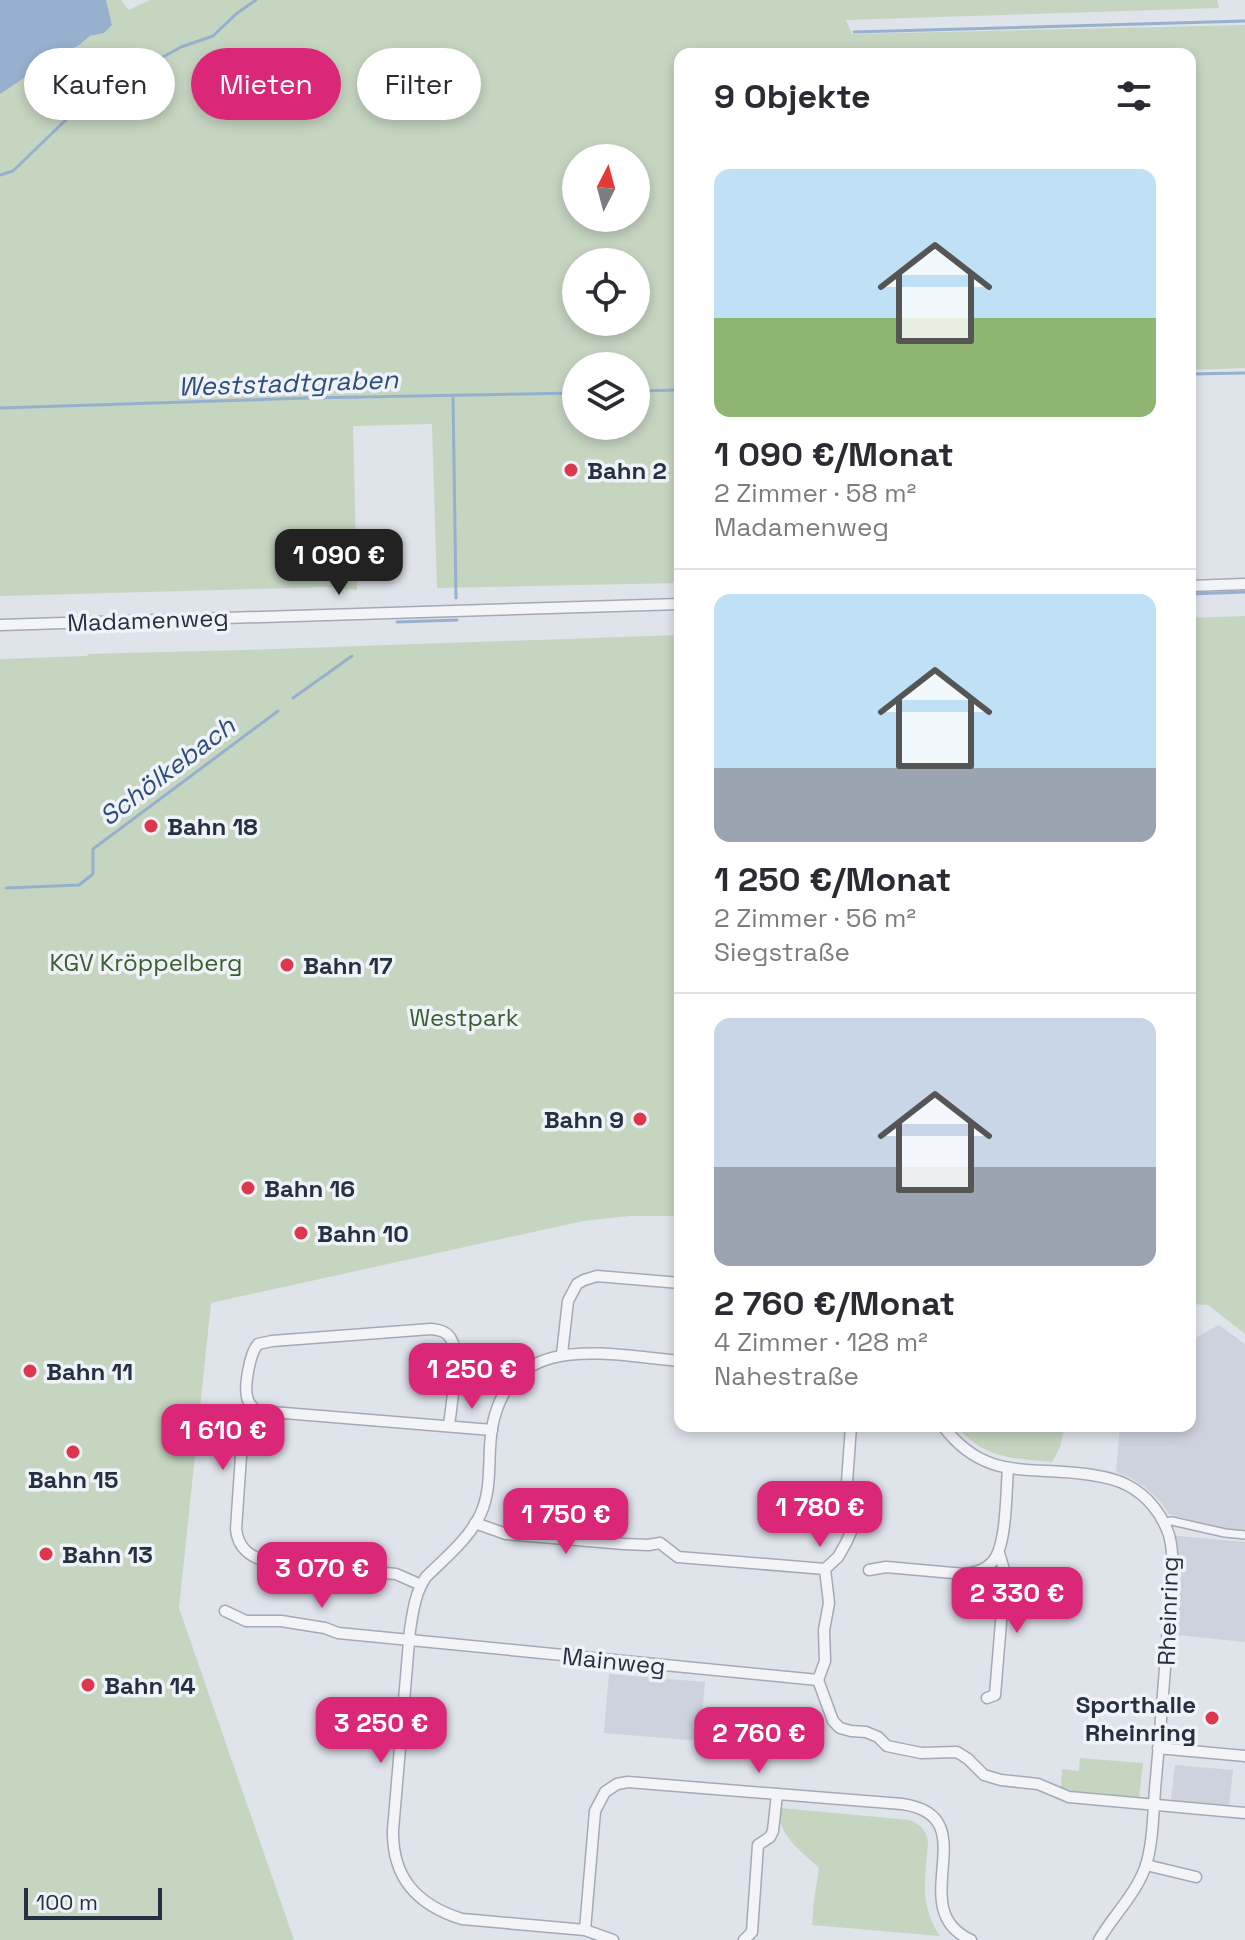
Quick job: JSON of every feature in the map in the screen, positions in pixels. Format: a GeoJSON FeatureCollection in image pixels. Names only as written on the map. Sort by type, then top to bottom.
{"type":"FeatureCollection","features":[{"type":"Feature","properties":{"kind":"street"},"geometry":{"type":"LineString","coordinates":[[1196,586],[1245,584]]}},
{"type":"Feature","properties":{"kind":"street","name":"Madamenweg"},"geometry":{"type":"LineString","coordinates":[[0,625],[674,604]]}},
{"type":"Feature","properties":{"kind":"street"},"geometry":{"type":"LineString","coordinates":[[562,1354],[568,1301],[577,1284],[597,1276],[674,1282]]}},
{"type":"Feature","properties":{"kind":"street"},"geometry":{"type":"LineString","coordinates":[[261,1414],[251,1405],[246,1394],[251,1354],[258,1344],[431,1329],[447,1334],[455,1348],[449,1426]]}},
{"type":"Feature","properties":{"kind":"street"},"geometry":{"type":"LineString","coordinates":[[613,1940],[585,1930],[462,1919],[431,1906],[407,1883],[396,1858],[393,1830],[409,1641],[421,1585],[465,1538],[482,1510],[492,1430],[500,1403],[514,1381],[534,1364],[562,1354],[674,1360]]}},
{"type":"Feature","properties":{"kind":"street"},"geometry":{"type":"LineString","coordinates":[[421,1585],[396,1574],[270,1562],[246,1551],[239,1543],[236,1529],[242,1441],[252,1421],[261,1414],[272,1412],[492,1430]]}},
{"type":"Feature","properties":{"kind":"street"},"geometry":{"type":"LineString","coordinates":[[475,1523],[506,1534],[624,1544],[660,1543],[678,1557],[825,1569],[838,1557],[854,1525],[852,1507],[846,1496],[851,1432]]}},
{"type":"Feature","properties":{"kind":"street","name":"Rheinring"},"geometry":{"type":"LineString","coordinates":[[949,1432],[966,1451],[990,1464],[1117,1480],[1144,1496],[1164,1522],[1168,1535],[1172,1560],[1146,1865],[1134,1889],[1099,1940]]}},
{"type":"Feature","properties":{"kind":"street"},"geometry":{"type":"LineString","coordinates":[[869,1570],[886,1567],[965,1574],[988,1566],[999,1553],[1003,1538],[1008,1468]]}},
{"type":"Feature","properties":{"kind":"street"},"geometry":{"type":"LineString","coordinates":[[1164,1522],[1245,1535]]}},
{"type":"Feature","properties":{"kind":"street"},"geometry":{"type":"LineString","coordinates":[[987,1698],[995,1695],[1003,1602],[1005,1573],[999,1553]]}},
{"type":"Feature","properties":{"kind":"street"},"geometry":{"type":"LineString","coordinates":[[825,1569],[829,1603],[824,1630],[825,1661],[818,1680],[833,1721],[840,1728],[866,1732],[878,1737],[887,1746],[921,1753],[957,1752],[993,1779],[1038,1784],[1069,1797],[1245,1813]]}},
{"type":"Feature","properties":{"kind":"street","name":"Mainweg"},"geometry":{"type":"LineString","coordinates":[[225,1611],[246,1621],[281,1621],[338,1633],[818,1680]]}},
{"type":"Feature","properties":{"kind":"street"},"geometry":{"type":"LineString","coordinates":[[1158,1748],[1245,1756]]}},
{"type":"Feature","properties":{"kind":"street"},"geometry":{"type":"LineString","coordinates":[[585,1930],[595,1811],[601,1798],[613,1786],[628,1782],[917,1807],[939,1822],[944,1843],[943,1906],[951,1924],[971,1940]]}},
{"type":"Feature","properties":{"kind":"street"},"geometry":{"type":"LineString","coordinates":[[744,1940],[752,1932],[758,1845],[773,1831],[777,1794]]}},
{"type":"Feature","properties":{"kind":"street"},"geometry":{"type":"LineString","coordinates":[[1146,1865],[1196,1877]]}},
{"type":"Feature","properties":{"kind":"shaded area"},"geometry":{"type":"Polygon","coordinates":[[[1219,1325],[1245,1344],[1245,1531],[1219,1528],[1169,1514],[1145,1487],[1116,1472],[1119,1432],[1196,1432],[1196,1338],[1219,1325]]]}},
{"type":"Feature","properties":{"kind":"shaded area"},"geometry":{"type":"Polygon","coordinates":[[[1168,1535],[1245,1542],[1245,1642],[1178,1635],[1168,1535]]]}},
{"type":"Feature","properties":{"kind":"shaded area"},"geometry":{"type":"Polygon","coordinates":[[[609,1674],[705,1682],[700,1741],[604,1733],[609,1674]]]}},
{"type":"Feature","properties":{"kind":"shaded area"},"geometry":{"type":"Polygon","coordinates":[[[1175,1765],[1233,1770],[1229,1806],[1171,1800],[1175,1765]]]}},
{"type":"Feature","properties":{"kind":"green space"},"geometry":{"type":"Polygon","coordinates":[[[106,0],[121,0],[129,10],[150,0],[1217,0],[1219,8],[846,20],[852,34],[1245,25],[1245,368],[1196,370],[1196,48],[674,48],[674,583],[437,588],[432,424],[353,426],[357,590],[326,587],[0,596],[0,94],[24,78],[24,120],[175,120],[175,48],[74,48],[90,36],[103,33],[112,25],[106,0]]]}},
{"type":"Feature","properties":{"kind":"green space"},"geometry":{"type":"Polygon","coordinates":[[[1245,616],[1245,1334],[1208,1305],[1196,1304],[1196,618],[1245,616]]]}},
{"type":"Feature","properties":{"kind":"green space"},"geometry":{"type":"Polygon","coordinates":[[[674,635],[674,1216],[630,1216],[583,1221],[211,1303],[179,1608],[294,1940],[0,1940],[0,659],[674,635]]]}},
{"type":"Feature","properties":{"kind":"green space"},"geometry":{"type":"Polygon","coordinates":[[[962,1432],[1064,1432],[1052,1462],[1000,1455],[962,1432]]]}},
{"type":"Feature","properties":{"kind":"green space"},"geometry":{"type":"Polygon","coordinates":[[[1080,1758],[1143,1763],[1139,1798],[1091,1797],[1061,1787],[1062,1769],[1079,1771],[1080,1758]]]}},
{"type":"Feature","properties":{"kind":"green space"},"geometry":{"type":"Polygon","coordinates":[[[781,1808],[909,1820],[919,1825],[928,1840],[926,1901],[940,1936],[812,1925],[819,1868],[786,1834],[780,1817],[781,1808]]]}},
{"type":"Feature","properties":{"kind":"water"},"geometry":{"type":"Polygon","coordinates":[[[0,0],[106,0],[112,25],[104,33],[90,36],[74,48],[24,48],[24,78],[0,94],[0,0]]]}},
{"type":"Feature","properties":{"kind":"waterway"},"geometry":{"type":"LineString","coordinates":[[0,175],[13,171],[73,113],[112,85],[181,47],[213,36],[256,0]]}},
{"type":"Feature","properties":{"kind":"waterway"},"geometry":{"type":"LineString","coordinates":[[854,32],[1245,21]]}},
{"type":"Feature","properties":{"kind":"waterway","name":"Weststadtgraben"},"geometry":{"type":"LineString","coordinates":[[1196,374],[1245,373]]}},
{"type":"Feature","properties":{"kind":"waterway","name":"Weststadtgraben"},"geometry":{"type":"LineString","coordinates":[[650,391],[674,390]]}},
{"type":"Feature","properties":{"kind":"waterway","name":"Weststadtgraben"},"geometry":{"type":"LineString","coordinates":[[0,408],[562,393]]}},
{"type":"Feature","properties":{"kind":"waterway","name":"Schölkebach"},"geometry":{"type":"LineString","coordinates":[[453,395],[456,598]]}},
{"type":"Feature","properties":{"kind":"waterway"},"geometry":{"type":"LineString","coordinates":[[1196,594],[1245,592]]}},
{"type":"Feature","properties":{"kind":"waterway","name":"Schölkebach"},"geometry":{"type":"LineString","coordinates":[[397,622],[457,620]]}},
{"type":"Feature","properties":{"kind":"waterway","name":"Schölkebach"},"geometry":{"type":"LineString","coordinates":[[293,698],[352,656]]}},
{"type":"Feature","properties":{"kind":"waterway","name":"Schölkebach"},"geometry":{"type":"LineString","coordinates":[[6,888],[79,885],[93,874],[93,849],[278,711]]}},
{"type":"Feature","properties":{"kind":"place","name":"Bahn 2"},"geometry":{"type":"Point","coordinates":[571,470]}},
{"type":"Feature","properties":{"kind":"place","name":"Bahn 18"},"geometry":{"type":"Point","coordinates":[151,826]}},
{"type":"Feature","properties":{"kind":"place","name":"Bahn 17"},"geometry":{"type":"Point","coordinates":[287,965]}},
{"type":"Feature","properties":{"kind":"place","name":"Bahn 9"},"geometry":{"type":"Point","coordinates":[640,1119]}},
{"type":"Feature","properties":{"kind":"place","name":"Bahn 16"},"geometry":{"type":"Point","coordinates":[248,1188]}},
{"type":"Feature","properties":{"kind":"place","name":"Bahn 10"},"geometry":{"type":"Point","coordinates":[301,1233]}},
{"type":"Feature","properties":{"kind":"place","name":"Bahn 11"},"geometry":{"type":"Point","coordinates":[30,1371]}},
{"type":"Feature","properties":{"kind":"place","name":"Bahn 15"},"geometry":{"type":"Point","coordinates":[73,1452]}},
{"type":"Feature","properties":{"kind":"place","name":"Bahn 13"},"geometry":{"type":"Point","coordinates":[46,1554]}},
{"type":"Feature","properties":{"kind":"place","name":"Bahn 14"},"geometry":{"type":"Point","coordinates":[88,1685]}},
{"type":"Feature","properties":{"kind":"place","name":"Sporthalle Rheinring"},"geometry":{"type":"Point","coordinates":[1212,1718]}},
{"type":"Feature","properties":{"kind":"park label","name":"KGV Kröppelberg"},"geometry":{"type":"Point","coordinates":[146,962]}},
{"type":"Feature","properties":{"kind":"park label","name":"Westpark"},"geometry":{"type":"Point","coordinates":[464,1017]}}]}
